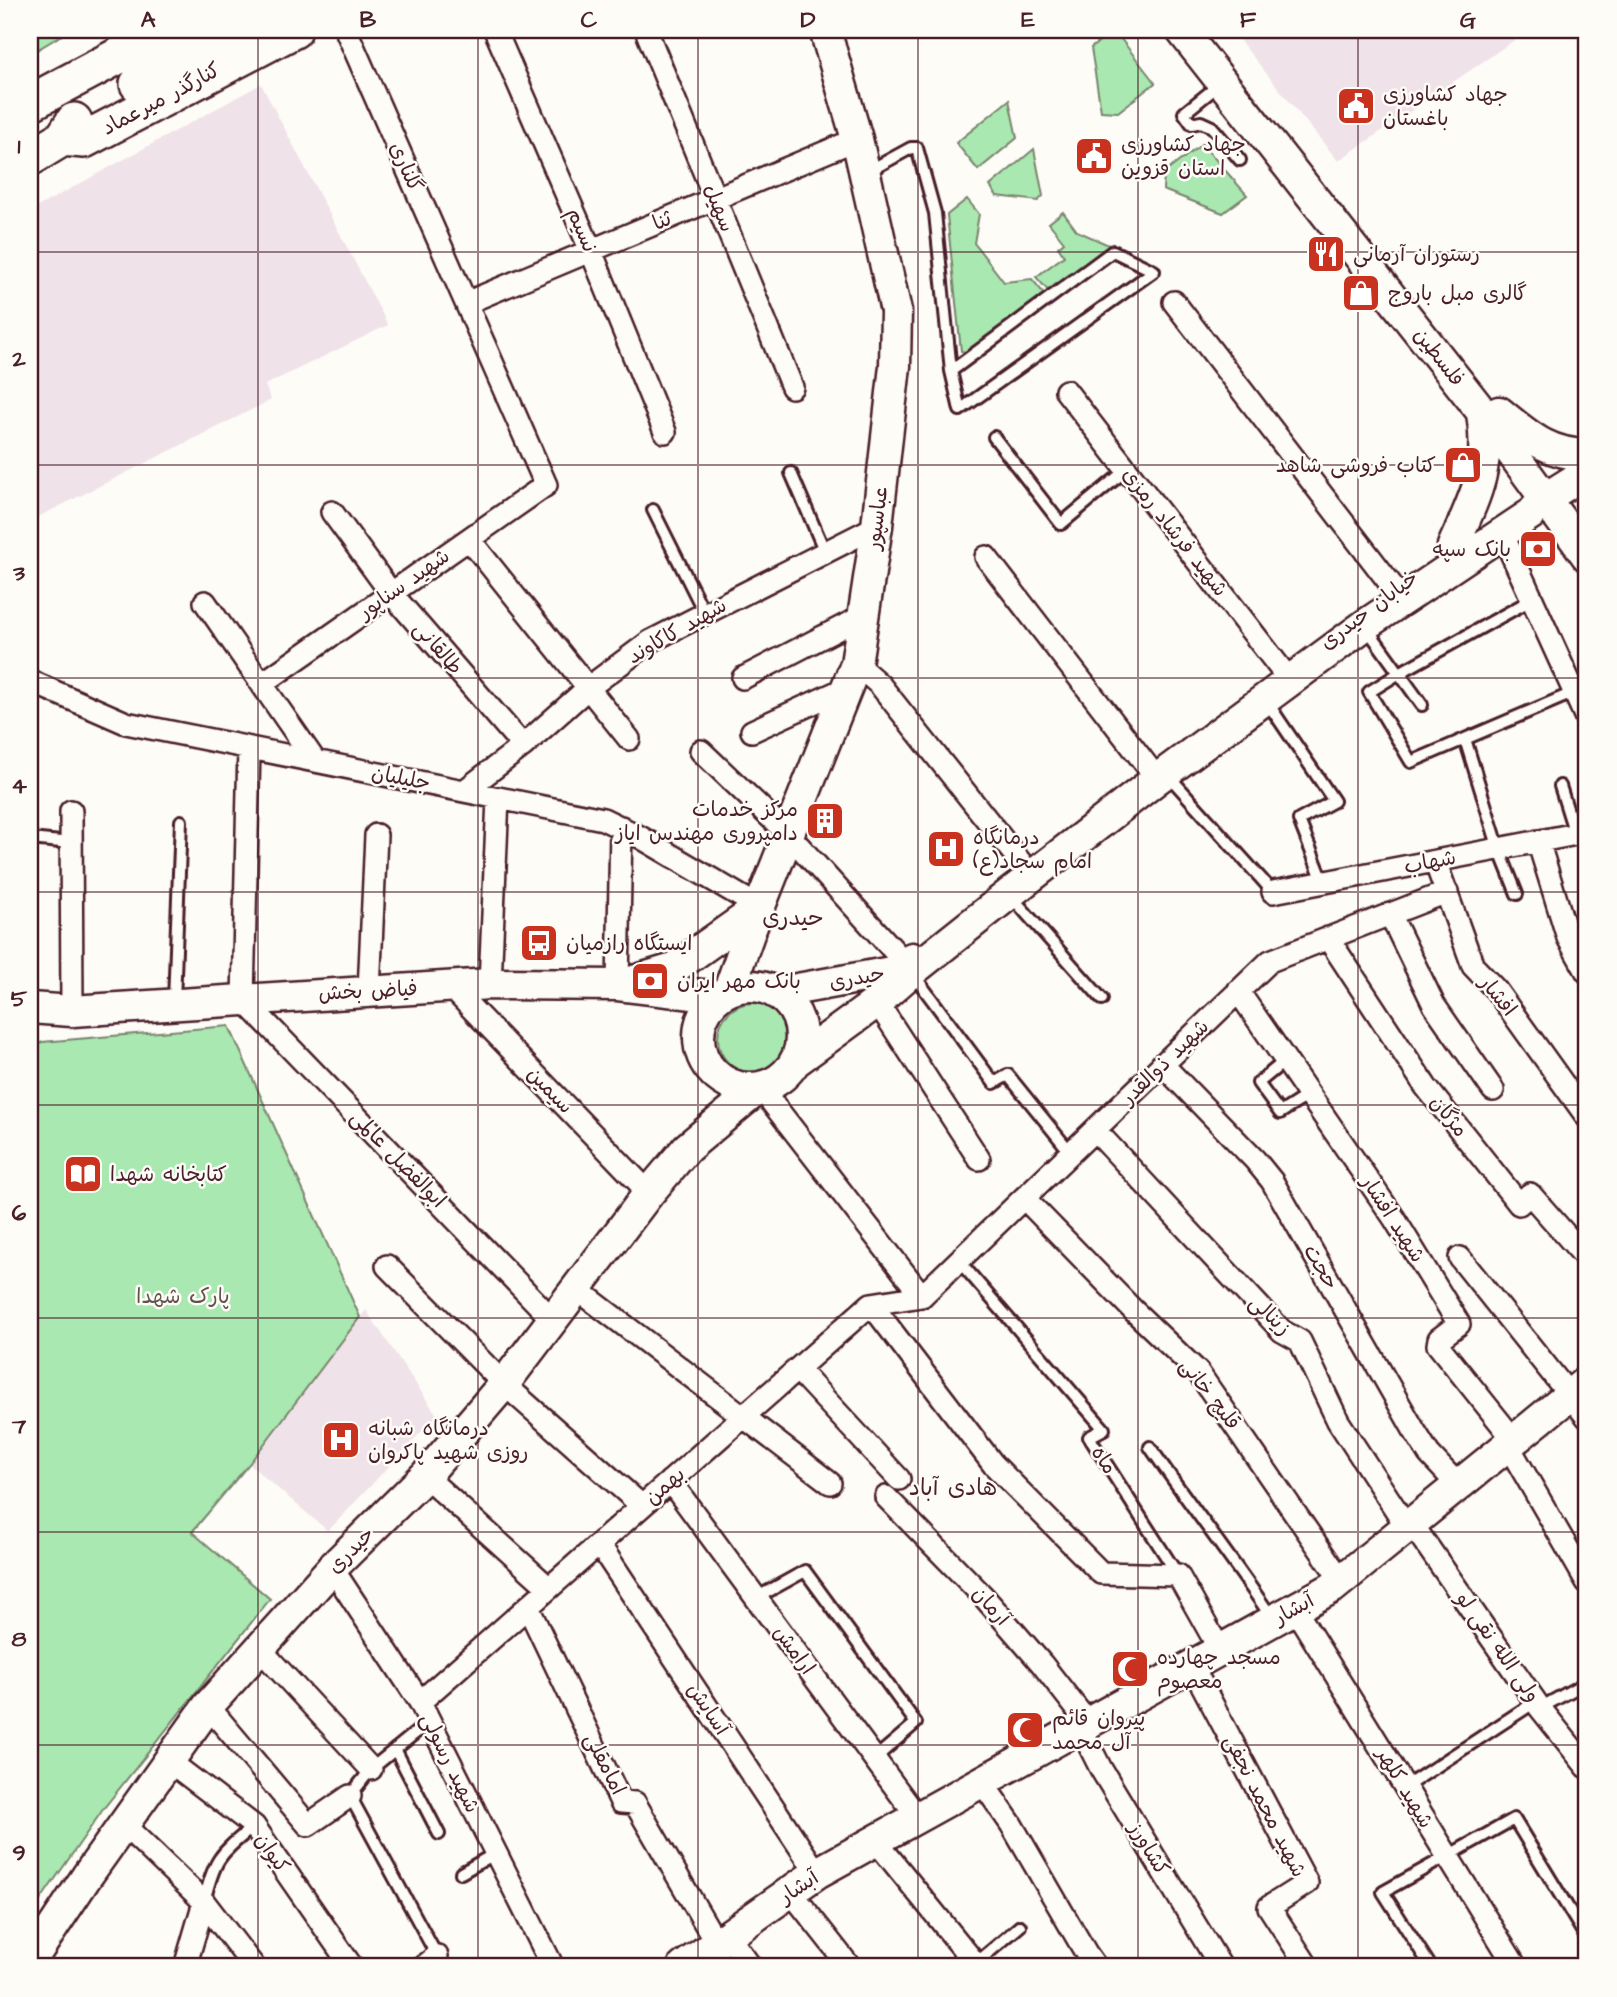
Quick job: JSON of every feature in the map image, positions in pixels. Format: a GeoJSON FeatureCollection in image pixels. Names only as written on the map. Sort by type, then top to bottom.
{"type":"FeatureCollection","features":[{"type":"Feature","properties":{"kind":"main road"},"geometry":{"type":"LineString","coordinates":[[30,103],[141,30]]}},
{"type":"Feature","properties":{"kind":"main road"},"geometry":{"type":"LineString","coordinates":[[30,103],[173,30]]}},
{"type":"Feature","properties":{"kind":"main road"},"geometry":{"type":"LineString","coordinates":[[30,158],[63,138],[76,118],[240,30]]}},
{"type":"Feature","properties":{"kind":"main road","name":"کنارگذر میرعماد"},"geometry":{"type":"LineString","coordinates":[[63,138],[84,139],[294,30]]}},
{"type":"Feature","properties":{"kind":"street","name":"گلناری"},"geometry":{"type":"LineString","coordinates":[[346,30],[546,485]]}},
{"type":"Feature","properties":{"kind":"street","name":"نسیم"},"geometry":{"type":"LineString","coordinates":[[495,30],[591,251],[665,432]]}},
{"type":"Feature","properties":{"kind":"street","name":"سهیل"},"geometry":{"type":"LineString","coordinates":[[646,30],[792,387]]}},
{"type":"Feature","properties":{"kind":"street","name":"عباسپور"},"geometry":{"type":"LineString","coordinates":[[723,994],[851,676],[877,526],[895,366],[896,311],[857,139],[825,30]]}},
{"type":"Feature","properties":{"kind":"street","name":"فلسطین"},"geometry":{"type":"LineString","coordinates":[[1181,30],[1491,412]]}},
{"type":"Feature","properties":{"kind":"street","name":"فلسطین"},"geometry":{"type":"LineString","coordinates":[[1198,30],[1491,412],[1551,494],[1587,556]]}},
{"type":"Feature","properties":{"kind":"street","name":"ثنا"},"geometry":{"type":"LineString","coordinates":[[466,303],[857,139]]}},
{"type":"Feature","properties":{"kind":"street"},"geometry":{"type":"LineString","coordinates":[[1174,302],[1396,591]]}},
{"type":"Feature","properties":{"kind":"street","name":"شهید فرشاد رمزی"},"geometry":{"type":"LineString","coordinates":[[1066,391],[1284,673]]}},
{"type":"Feature","properties":{"kind":"street"},"geometry":{"type":"LineString","coordinates":[[1453,546],[1482,474],[1491,412],[1539,444],[1560,452],[1587,455]]}},
{"type":"Feature","properties":{"kind":"street"},"geometry":{"type":"LineString","coordinates":[[1551,494],[1587,472]]}},
{"type":"Feature","properties":{"kind":"street","name":"شهید سناپور"},"geometry":{"type":"LineString","coordinates":[[263,684],[546,485]]}},
{"type":"Feature","properties":{"kind":"street","name":"فلسطین"},"geometry":{"type":"LineString","coordinates":[[1551,494],[1587,529]]}},
{"type":"Feature","properties":{"kind":"street","name":"خیابان حیدری"},"geometry":{"type":"LineString","coordinates":[[904,971],[1026,869],[1364,625],[1531,514],[1551,494]]}},
{"type":"Feature","properties":{"kind":"street","name":"خیابان حیدری"},"geometry":{"type":"LineString","coordinates":[[904,971],[1009,894],[1284,673],[1453,546],[1521,497],[1551,494]]}},
{"type":"Feature","properties":{"kind":"street","name":"طالقانی"},"geometry":{"type":"LineString","coordinates":[[332,512],[391,593],[523,746]]}},
{"type":"Feature","properties":{"kind":"street","name":"شهید کاکاوند"},"geometry":{"type":"LineString","coordinates":[[464,791],[523,746],[588,688],[651,641],[877,526]]}},
{"type":"Feature","properties":{"kind":"street"},"geometry":{"type":"LineString","coordinates":[[1502,533],[1587,720]]}},
{"type":"Feature","properties":{"kind":"street"},"geometry":{"type":"LineString","coordinates":[[469,539],[629,739]]}},
{"type":"Feature","properties":{"kind":"street"},"geometry":{"type":"LineString","coordinates":[[986,557],[1159,772]]}},
{"type":"Feature","properties":{"kind":"street"},"geometry":{"type":"LineString","coordinates":[[205,602],[315,761]]}},
{"type":"Feature","properties":{"kind":"street"},"geometry":{"type":"LineString","coordinates":[[743,677],[863,616]]}},
{"type":"Feature","properties":{"kind":"street"},"geometry":{"type":"LineString","coordinates":[[752,731],[851,676],[880,685],[1026,869]]}},
{"type":"Feature","properties":{"kind":"street","name":"جلیلیان"},"geometry":{"type":"LineString","coordinates":[[30,681],[125,723],[603,819],[759,907]]}},
{"type":"Feature","properties":{"kind":"street"},"geometry":{"type":"LineString","coordinates":[[243,999],[249,748]]}},
{"type":"Feature","properties":{"kind":"street"},"geometry":{"type":"LineString","coordinates":[[701,751],[789,835],[904,971],[877,1002],[795,1062],[786,1074],[774,1083],[760,1087],[744,1088],[728,1083],[714,1074],[706,1063],[698,1036],[708,1008],[723,994],[744,986],[760,987],[775,993],[788,1003],[799,1024],[800,1047],[795,1062]]}},
{"type":"Feature","properties":{"kind":"street"},"geometry":{"type":"LineString","coordinates":[[490,984],[498,798]]}},
{"type":"Feature","properties":{"kind":"street"},"geometry":{"type":"LineString","coordinates":[[71,811],[72,1011]]}},
{"type":"Feature","properties":{"kind":"street"},"geometry":{"type":"LineString","coordinates":[[621,827],[618,985],[673,969],[759,907]]}},
{"type":"Feature","properties":{"kind":"street","name":"شهاب"},"geometry":{"type":"LineString","coordinates":[[1273,892],[1581,833]]}},
{"type":"Feature","properties":{"kind":"street"},"geometry":{"type":"LineString","coordinates":[[369,991],[376,835]]}},
{"type":"Feature","properties":{"kind":"street"},"geometry":{"type":"LineString","coordinates":[[1538,841],[1568,938],[1587,972]]}},
{"type":"Feature","properties":{"kind":"street","name":"افشار"},"geometry":{"type":"LineString","coordinates":[[1435,860],[1473,966],[1496,990],[1587,1117]]}},
{"type":"Feature","properties":{"kind":"street","name":"شهید ذوالقدر"},"geometry":{"type":"LineString","coordinates":[[922,1296],[1270,961],[1447,892]]}},
{"type":"Feature","properties":{"kind":"street"},"geometry":{"type":"LineString","coordinates":[[1390,914],[1434,1005],[1493,1090]]}},
{"type":"Feature","properties":{"kind":"street","name":"مژگان"},"geometry":{"type":"LineString","coordinates":[[1328,938],[1426,1087],[1519,1204],[1530,1194],[1587,1259]]}},
{"type":"Feature","properties":{"kind":"street","name":"حیدری"},"geometry":{"type":"LineString","coordinates":[[775,993],[904,971]]}},
{"type":"Feature","properties":{"kind":"street","name":"فیاض بخش"},"geometry":{"type":"LineString","coordinates":[[72,1011],[490,984],[618,985],[665,992],[723,994]]}},
{"type":"Feature","properties":{"kind":"street","name":"سیمین"},"geometry":{"type":"LineString","coordinates":[[451,987],[649,1193]]}},
{"type":"Feature","properties":{"kind":"street","name":"شهید افشار"},"geometry":{"type":"LineString","coordinates":[[1238,991],[1394,1218],[1459,1324],[1439,1339],[1438,1345],[1511,1443]]}},
{"type":"Feature","properties":{"kind":"street"},"geometry":{"type":"LineString","coordinates":[[665,992],[701,1022]]}},
{"type":"Feature","properties":{"kind":"street","name":"ابوالفضل عالمی"},"geometry":{"type":"LineString","coordinates":[[243,999],[553,1320]]}},
{"type":"Feature","properties":{"kind":"street"},"geometry":{"type":"LineString","coordinates":[[877,1002],[979,1159]]}},
{"type":"Feature","properties":{"kind":"street"},"geometry":{"type":"LineString","coordinates":[[30,1008],[72,1011]]}},
{"type":"Feature","properties":{"kind":"street"},"geometry":{"type":"LineString","coordinates":[[30,1028],[72,1011]]}},
{"type":"Feature","properties":{"kind":"street","name":"حجت"},"geometry":{"type":"LineString","coordinates":[[1162,1064],[1272,1181],[1414,1430],[1429,1454],[1458,1485]]}},
{"type":"Feature","properties":{"kind":"street"},"geometry":{"type":"LineString","coordinates":[[687,1148],[710,1100],[714,1074]]}},
{"type":"Feature","properties":{"kind":"street"},"geometry":{"type":"LineString","coordinates":[[687,1148],[760,1087]]}},
{"type":"Feature","properties":{"kind":"street"},"geometry":{"type":"LineString","coordinates":[[760,1087],[922,1296],[871,1304],[993,1464],[1101,1573],[1178,1575]]}},
{"type":"Feature","properties":{"kind":"street","name":"زینالی"},"geometry":{"type":"LineString","coordinates":[[1095,1130],[1282,1331],[1300,1341],[1338,1421],[1409,1525]]}},
{"type":"Feature","properties":{"kind":"street","name":"حیدری"},"geometry":{"type":"LineString","coordinates":[[30,1962],[87,1876],[208,1706],[332,1568],[425,1476],[504,1384],[649,1193],[687,1148]]}},
{"type":"Feature","properties":{"kind":"street","name":"قلیچ خانی"},"geometry":{"type":"LineString","coordinates":[[1024,1198],[1134,1311],[1198,1372],[1342,1580]]}},
{"type":"Feature","properties":{"kind":"street"},"geometry":{"type":"LineString","coordinates":[[1460,1258],[1582,1397]]}},
{"type":"Feature","properties":{"kind":"street"},"geometry":{"type":"LineString","coordinates":[[387,1266],[504,1384],[642,1506]]}},
{"type":"Feature","properties":{"kind":"street"},"geometry":{"type":"LineString","coordinates":[[577,1289],[830,1483]]}},
{"type":"Feature","properties":{"kind":"street","name":"بهمن"},"geometry":{"type":"LineString","coordinates":[[425,1712],[528,1607],[871,1304]]}},
{"type":"Feature","properties":{"kind":"street"},"geometry":{"type":"LineString","coordinates":[[797,1369],[900,1479]]}},
{"type":"Feature","properties":{"kind":"street","name":"آبشار"},"geometry":{"type":"LineString","coordinates":[[683,1967],[817,1873],[1332,1588],[1511,1443],[1582,1397]]}},
{"type":"Feature","properties":{"kind":"street"},"geometry":{"type":"LineString","coordinates":[[1511,1443],[1587,1582]]}},
{"type":"Feature","properties":{"kind":"street"},"geometry":{"type":"LineString","coordinates":[[425,1476],[549,1588]]}},
{"type":"Feature","properties":{"kind":"street","name":"ارامش"},"geometry":{"type":"LineString","coordinates":[[670,1481],[918,1818]]}},
{"type":"Feature","properties":{"kind":"street","name":"آرمان"},"geometry":{"type":"LineString","coordinates":[[886,1497],[984,1597],[1042,1664],[1084,1725]]}},
{"type":"Feature","properties":{"kind":"street","name":"ولی الله نقی لو"},"geometry":{"type":"LineString","coordinates":[[1409,1525],[1538,1705],[1587,1768]]}},
{"type":"Feature","properties":{"kind":"street","name":"آسایش"},"geometry":{"type":"LineString","coordinates":[[599,1544],[817,1873]]}},
{"type":"Feature","properties":{"kind":"street","name":"شهید رسولی"},"geometry":{"type":"LineString","coordinates":[[332,1568],[425,1712],[552,1967]]}},
{"type":"Feature","properties":{"kind":"street","name":"ماه"},"geometry":{"type":"LineString","coordinates":[[1178,1575],[1220,1650]]}},
{"type":"Feature","properties":{"kind":"street","name":"امامقلی"},"geometry":{"type":"LineString","coordinates":[[528,1607],[621,1802],[635,1802],[722,1940]]}},
{"type":"Feature","properties":{"kind":"street","name":"شهید کلهر"},"geometry":{"type":"LineString","coordinates":[[1284,1614],[1405,1787],[1516,1967]]}},
{"type":"Feature","properties":{"kind":"street"},"geometry":{"type":"LineString","coordinates":[[259,1648],[371,1769]]}},
{"type":"Feature","properties":{"kind":"street","name":"شهید محمد نجفی"},"geometry":{"type":"LineString","coordinates":[[1192,1666],[1307,1883],[1269,1907],[1308,1967]]}},
{"type":"Feature","properties":{"kind":"street"},"geometry":{"type":"LineString","coordinates":[[208,1706],[308,1825],[350,1796]]}},
{"type":"Feature","properties":{"kind":"street","name":"کشاورز"},"geometry":{"type":"LineString","coordinates":[[1084,1725],[1115,1792],[1221,1967]]}},
{"type":"Feature","properties":{"kind":"street","name":"کیوان"},"geometry":{"type":"LineString","coordinates":[[169,1761],[254,1826],[352,1967]]}},
{"type":"Feature","properties":{"kind":"street"},"geometry":{"type":"LineString","coordinates":[[982,1782],[1011,1824],[1096,1967]]}},
{"type":"Feature","properties":{"kind":"street"},"geometry":{"type":"LineString","coordinates":[[124,1825],[204,1902],[254,1967]]}},
{"type":"Feature","properties":{"kind":"street"},"geometry":{"type":"LineString","coordinates":[[876,1841],[976,1965]]}},
{"type":"Feature","properties":{"kind":"street"},"geometry":{"type":"LineString","coordinates":[[30,1922],[38,1920],[58,1905],[87,1876]]}},
{"type":"Feature","properties":{"kind":"street"},"geometry":{"type":"LineString","coordinates":[[791,1892],[850,1967]]}},
{"type":"Feature","properties":{"kind":"street"},"geometry":{"type":"LineString","coordinates":[[185,1967],[204,1902]]}},
{"type":"Feature","properties":{"kind":"street"},"geometry":{"type":"LineString","coordinates":[[722,1940],[751,1967]]}},
{"type":"Feature","properties":{"kind":"lane"},"geometry":{"type":"LineString","coordinates":[[1222,82],[1184,113],[1192,124],[1201,122],[1212,127],[1240,160]]}},
{"type":"Feature","properties":{"kind":"lane"},"geometry":{"type":"LineString","coordinates":[[865,173],[911,148],[917,148],[935,213],[951,371],[960,410],[1154,271],[1113,251],[951,371]]}},
{"type":"Feature","properties":{"kind":"lane"},"geometry":{"type":"LineString","coordinates":[[994,437],[1061,524],[1126,470]]}},
{"type":"Feature","properties":{"kind":"lane"},"geometry":{"type":"LineString","coordinates":[[790,473],[825,552]]}},
{"type":"Feature","properties":{"kind":"lane"},"geometry":{"type":"LineString","coordinates":[[653,510],[705,614]]}},
{"type":"Feature","properties":{"kind":"lane"},"geometry":{"type":"LineString","coordinates":[[1531,600],[1369,692],[1411,762],[1575,692]]}},
{"type":"Feature","properties":{"kind":"lane"},"geometry":{"type":"LineString","coordinates":[[1364,625],[1401,672],[1422,705]]}},
{"type":"Feature","properties":{"kind":"lane"},"geometry":{"type":"LineString","coordinates":[[1265,699],[1334,801],[1299,820],[1324,881]]}},
{"type":"Feature","properties":{"kind":"lane"},"geometry":{"type":"LineString","coordinates":[[1465,739],[1499,849],[1517,894]]}},
{"type":"Feature","properties":{"kind":"lane"},"geometry":{"type":"LineString","coordinates":[[1159,772],[1273,892]]}},
{"type":"Feature","properties":{"kind":"lane"},"geometry":{"type":"LineString","coordinates":[[1560,786],[1581,833]]}},
{"type":"Feature","properties":{"kind":"lane"},"geometry":{"type":"LineString","coordinates":[[174,1004],[181,821]]}},
{"type":"Feature","properties":{"kind":"lane"},"geometry":{"type":"LineString","coordinates":[[30,839],[71,843]]}},
{"type":"Feature","properties":{"kind":"lane"},"geometry":{"type":"LineString","coordinates":[[1009,894],[1102,999]]}},
{"type":"Feature","properties":{"kind":"lane"},"geometry":{"type":"LineString","coordinates":[[904,971],[994,1083],[1008,1075],[1071,1153]]}},
{"type":"Feature","properties":{"kind":"lane"},"geometry":{"type":"LineString","coordinates":[[1286,1060],[1258,1083],[1280,1113],[1310,1094]]}},
{"type":"Feature","properties":{"kind":"lane","name":"ماه"},"geometry":{"type":"LineString","coordinates":[[959,1261],[1104,1429],[1089,1437],[1178,1575]]}},
{"type":"Feature","properties":{"kind":"lane"},"geometry":{"type":"LineString","coordinates":[[1150,1447],[1237,1566],[1284,1614]]}},
{"type":"Feature","properties":{"kind":"lane"},"geometry":{"type":"LineString","coordinates":[[756,1598],[805,1571],[916,1723],[874,1759]]}},
{"type":"Feature","properties":{"kind":"lane"},"geometry":{"type":"LineString","coordinates":[[1405,1787],[1538,1705],[1587,1682]]}},
{"type":"Feature","properties":{"kind":"lane"},"geometry":{"type":"LineString","coordinates":[[425,1712],[395,1749],[371,1769],[350,1796],[432,1963]]}},
{"type":"Feature","properties":{"kind":"lane"},"geometry":{"type":"LineString","coordinates":[[395,1749],[439,1834]]}},
{"type":"Feature","properties":{"kind":"lane"},"geometry":{"type":"LineString","coordinates":[[1431,1967],[1383,1892],[1514,1819],[1587,1939]]}},
{"type":"Feature","properties":{"kind":"lane"},"geometry":{"type":"LineString","coordinates":[[204,1902],[211,1873],[221,1854],[254,1826]]}},
{"type":"Feature","properties":{"kind":"lane"},"geometry":{"type":"LineString","coordinates":[[461,1873],[495,1854]]}},
{"type":"Feature","properties":{"kind":"lane"},"geometry":{"type":"LineString","coordinates":[[976,1965],[1020,1926]]}},
{"type":"Feature","properties":{"kind":"shaded area","name":"جهاد کشاورزی باغستان"},"geometry":{"type":"Polygon","coordinates":[[[1231,30],[1529,30],[1338,161],[1231,30]]]}},
{"type":"Feature","properties":{"kind":"shaded area"},"geometry":{"type":"Polygon","coordinates":[[[261,84],[388,325],[265,385],[271,400],[30,521],[30,211],[261,84]]]}},
{"type":"Feature","properties":{"kind":"shaded area","name":"درمانگاه شبانه روزی شهید پاکروان"},"geometry":{"type":"Polygon","coordinates":[[[366,1310],[437,1415],[328,1531],[249,1464],[366,1310]]]}},
{"type":"Feature","properties":{"kind":"green space"},"geometry":{"type":"Polygon","coordinates":[[[30,30],[70,30],[30,54],[30,30]]]}},
{"type":"Feature","properties":{"kind":"green space"},"geometry":{"type":"Polygon","coordinates":[[[1114,30],[1155,83],[1118,112],[1101,111],[1091,48],[1114,30]]]}},
{"type":"Feature","properties":{"kind":"green space"},"geometry":{"type":"Polygon","coordinates":[[[1009,100],[1017,138],[978,170],[956,143],[1009,100]]]}},
{"type":"Feature","properties":{"kind":"green space"},"geometry":{"type":"Polygon","coordinates":[[[1202,144],[1247,195],[1223,213],[1163,190],[1164,173],[1202,144]]]}},
{"type":"Feature","properties":{"kind":"green space"},"geometry":{"type":"Polygon","coordinates":[[[1034,149],[1043,196],[1038,201],[997,196],[990,186],[1034,149]]]}},
{"type":"Feature","properties":{"kind":"green space"},"geometry":{"type":"Polygon","coordinates":[[[967,199],[979,214],[974,243],[1004,282],[1032,279],[1046,296],[969,353],[961,351],[947,215],[967,199]]]}},
{"type":"Feature","properties":{"kind":"green space"},"geometry":{"type":"Polygon","coordinates":[[[1063,212],[1077,231],[1111,246],[1050,293],[1036,277],[1064,256],[1058,247],[1064,242],[1049,223],[1063,212]]]}},
{"type":"Feature","properties":{"kind":"green space"},"geometry":{"type":"Polygon","coordinates":[[[746,1003],[760,1003],[773,1009],[782,1018],[788,1038],[786,1051],[778,1063],[760,1073],[746,1073],[733,1067],[724,1058],[718,1045],[718,1031],[724,1018],[733,1009],[746,1003]]]}},
{"type":"Feature","properties":{"kind":"green space","name":"پارک شهدا"},"geometry":{"type":"Polygon","coordinates":[[[229,1026],[360,1317],[249,1464],[192,1532],[270,1599],[104,1808],[37,1905],[30,1907],[30,1051],[42,1042],[229,1026]]]}},
{"type":"Feature","properties":{"kind":"place","name":"جهاد کشاورزی باغستان"},"geometry":{"type":"Point","coordinates":[1356,106]}},
{"type":"Feature","properties":{"kind":"place","name":"جهاد کشاورزی استان قزوین"},"geometry":{"type":"Point","coordinates":[1094,156]}},
{"type":"Feature","properties":{"kind":"place","name":"رستوران آرمانی"},"geometry":{"type":"Point","coordinates":[1326,254]}},
{"type":"Feature","properties":{"kind":"place","name":"گالری مبل باروج"},"geometry":{"type":"Point","coordinates":[1361,293]}},
{"type":"Feature","properties":{"kind":"place","name":"کتاب فروشی شاهد"},"geometry":{"type":"Point","coordinates":[1463,465]}},
{"type":"Feature","properties":{"kind":"place","name":"بانک سپه"},"geometry":{"type":"Point","coordinates":[1538,549]}},
{"type":"Feature","properties":{"kind":"place","name":"مرکز خدمات دامپروری مهندس ایاز"},"geometry":{"type":"Point","coordinates":[825,821]}},
{"type":"Feature","properties":{"kind":"place","name":"درمانگاه امام سجاد(ع)"},"geometry":{"type":"Point","coordinates":[946,849]}},
{"type":"Feature","properties":{"kind":"place","name":"ایستگاه رازمیان"},"geometry":{"type":"Point","coordinates":[539,943]}},
{"type":"Feature","properties":{"kind":"place","name":"بانک مهر ایران"},"geometry":{"type":"Point","coordinates":[650,981]}},
{"type":"Feature","properties":{"kind":"place","name":"کتابخانه شهدا"},"geometry":{"type":"Point","coordinates":[83,1174]}},
{"type":"Feature","properties":{"kind":"place","name":"درمانگاه شبانه روزی شهید پاکروان"},"geometry":{"type":"Point","coordinates":[341,1440]}},
{"type":"Feature","properties":{"kind":"place","name":"مسجد چهارده معصوم"},"geometry":{"type":"Point","coordinates":[1130,1669]}},
{"type":"Feature","properties":{"kind":"place","name":"پیروان قائم آل محمد"},"geometry":{"type":"Point","coordinates":[1025,1730]}},
{"type":"Feature","properties":{"kind":"district","name":"حیدری"},"geometry":{"type":"Point","coordinates":[793,918]}},
{"type":"Feature","properties":{"kind":"district","name":"هادی آباد"},"geometry":{"type":"Point","coordinates":[953,1488]}}]}
